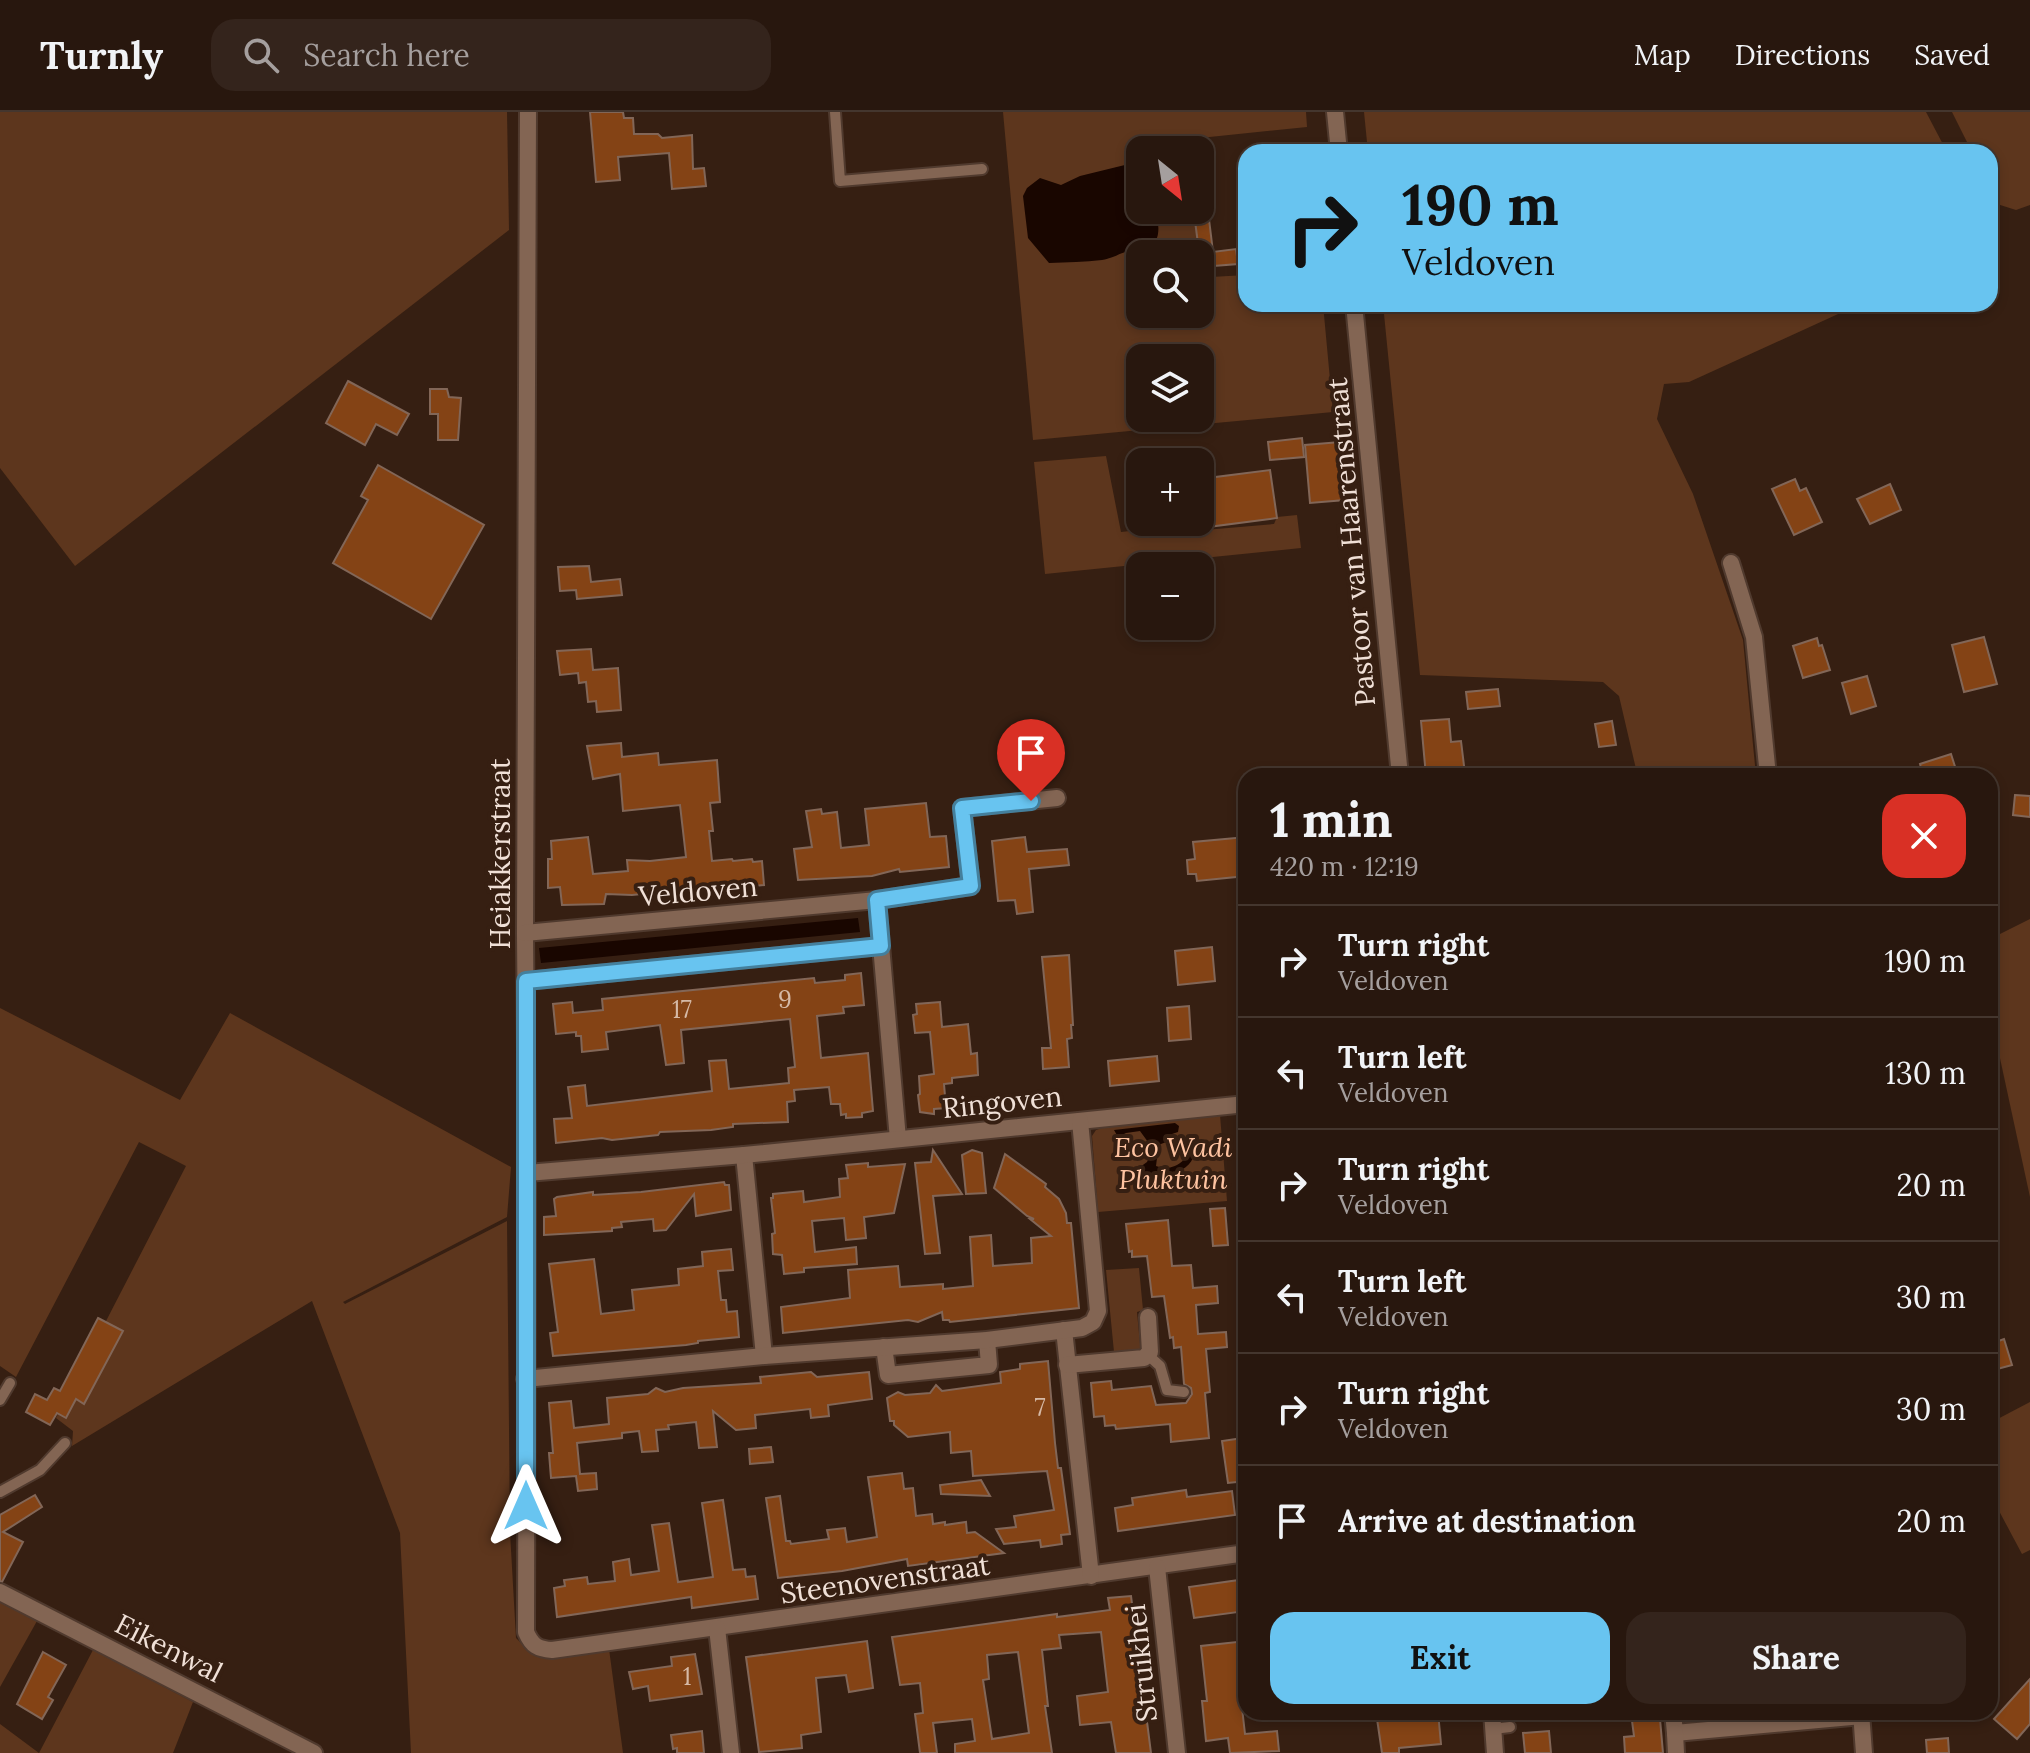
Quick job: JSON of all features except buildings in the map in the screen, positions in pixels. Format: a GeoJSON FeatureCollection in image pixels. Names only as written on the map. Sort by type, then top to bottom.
{"type":"FeatureCollection","features":[{"type":"Feature","properties":{"kind":"street","name":"Heiakkerstraat"},"geometry":{"type":"LineString","coordinates":[[528,112],[525,1379],[526,1632],[531,1644]]}},
{"type":"Feature","properties":{"kind":"street"},"geometry":{"type":"LineString","coordinates":[[1335,112],[1338,144]]}},
{"type":"Feature","properties":{"kind":"street","name":"Pastoor van Haarenstraat"},"geometry":{"type":"LineString","coordinates":[[1355,312],[1399,768]]}},
{"type":"Feature","properties":{"kind":"street"},"geometry":{"type":"LineString","coordinates":[[1731,563],[1754,637],[1767,768]]}},
{"type":"Feature","properties":{"kind":"street","name":"Veldoven"},"geometry":{"type":"LineString","coordinates":[[525,933],[877,900],[971,886],[962,808],[1057,798]]}},
{"type":"Feature","properties":{"kind":"street"},"geometry":{"type":"LineString","coordinates":[[877,900],[898,1139]]}},
{"type":"Feature","properties":{"kind":"street"},"geometry":{"type":"LineString","coordinates":[[526,981],[881,946]]}},
{"type":"Feature","properties":{"kind":"street"},"geometry":{"type":"LineString","coordinates":[[1080,1121],[1238,1105]]}},
{"type":"Feature","properties":{"kind":"street","name":"Ringoven"},"geometry":{"type":"LineString","coordinates":[[525,1379],[764,1356],[987,1340],[1082,1328],[1093,1322],[1098,1311],[1080,1121],[527,1173]]}},
{"type":"Feature","properties":{"kind":"street"},"geometry":{"type":"LineString","coordinates":[[744,1155],[764,1356]]}},
{"type":"Feature","properties":{"kind":"street"},"geometry":{"type":"LineString","coordinates":[[1067,1365],[1144,1358],[1150,1352],[1148,1317]]}},
{"type":"Feature","properties":{"kind":"street"},"geometry":{"type":"LineString","coordinates":[[1064,1330],[1091,1576]]}},
{"type":"Feature","properties":{"kind":"street"},"geometry":{"type":"LineString","coordinates":[[884,1347],[888,1375],[989,1365],[987,1340]]}},
{"type":"Feature","properties":{"kind":"street","name":"Steenovenstraat"},"geometry":{"type":"LineString","coordinates":[[531,1644],[552,1650],[1238,1554]]}},
{"type":"Feature","properties":{"kind":"street","name":"Struikhei"},"geometry":{"type":"LineString","coordinates":[[1157,1567],[1177,1753]]}},
{"type":"Feature","properties":{"kind":"street","name":"Eikenwal"},"geometry":{"type":"LineString","coordinates":[[0,1592],[314,1753]]}},
{"type":"Feature","properties":{"kind":"street"},"geometry":{"type":"LineString","coordinates":[[717,1628],[731,1753]]}},
{"type":"Feature","properties":{"kind":"street"},"geometry":{"type":"LineString","coordinates":[[1674,1720],[1676,1753]]}},
{"type":"Feature","properties":{"kind":"street"},"geometry":{"type":"LineString","coordinates":[[1675,1733],[1802,1720]]}},
{"type":"Feature","properties":{"kind":"street"},"geometry":{"type":"LineString","coordinates":[[1861,1720],[1864,1753]]}},
{"type":"Feature","properties":{"kind":"street"},"geometry":{"type":"LineString","coordinates":[[1495,1753],[1498,1723]]}},
{"type":"Feature","properties":{"kind":"lane"},"geometry":{"type":"LineString","coordinates":[[835,112],[840,181],[982,169]]}},
{"type":"Feature","properties":{"kind":"lane"},"geometry":{"type":"LineString","coordinates":[[1148,1355],[1160,1366],[1167,1390],[1184,1392]]}},
{"type":"Feature","properties":{"kind":"lane"},"geometry":{"type":"LineString","coordinates":[[0,1400],[10,1383]]}},
{"type":"Feature","properties":{"kind":"lane"},"geometry":{"type":"LineString","coordinates":[[0,1492],[40,1470],[65,1443]]}},
{"type":"Feature","properties":{"kind":"green space"},"geometry":{"type":"Polygon","coordinates":[[[0,112],[507,112],[509,230],[75,566],[0,468],[0,112]]]}},
{"type":"Feature","properties":{"kind":"green space"},"geometry":{"type":"Polygon","coordinates":[[[1003,112],[1306,112],[1307,127],[1214,137],[1126,136],[1126,224],[1207,224],[1208,240],[1126,240],[1126,328],[1214,328],[1214,277],[1238,275],[1238,312],[1324,312],[1333,412],[1214,423],[1214,344],[1126,344],[1126,431],[1033,440],[1003,112]]]}},
{"type":"Feature","properties":{"kind":"green space"},"geometry":{"type":"Polygon","coordinates":[[[1364,112],[1926,112],[1943,144],[1367,144],[1364,112]]]}},
{"type":"Feature","properties":{"kind":"green space"},"geometry":{"type":"Polygon","coordinates":[[[1952,112],[2030,112],[2030,205],[2016,210],[1998,204],[1998,144],[1968,144],[1952,112]]]}},
{"type":"Feature","properties":{"kind":"green space"},"geometry":{"type":"Polygon","coordinates":[[[1384,312],[1842,312],[1689,382],[1664,384],[1657,419],[1693,494],[1743,640],[1755,768],[1636,768],[1619,696],[1603,682],[1420,675],[1384,312]]]}},
{"type":"Feature","properties":{"kind":"green space"},"geometry":{"type":"Polygon","coordinates":[[[1106,456],[1121,532],[1126,531],[1126,536],[1214,536],[1214,529],[1274,524],[1277,517],[1297,515],[1301,548],[1214,557],[1214,552],[1126,552],[1126,566],[1045,574],[1034,462],[1106,456]]]}},
{"type":"Feature","properties":{"kind":"green space"},"geometry":{"type":"Polygon","coordinates":[[[2030,919],[2030,1197],[1998,1049],[1998,935],[2030,919]]]}},
{"type":"Feature","properties":{"kind":"green space"},"geometry":{"type":"Polygon","coordinates":[[[0,1008],[180,1100],[230,1013],[511,1167],[507,1217],[343,1302],[345,1304],[507,1221],[510,1532],[516,1638],[533,1655],[609,1649],[623,1753],[411,1753],[400,1533],[312,1301],[72,1446],[73,1431],[56,1418],[186,1166],[139,1142],[16,1377],[0,1366],[0,1008]]]}},
{"type":"Feature","properties":{"kind":"green space","name":"Eco Wadi Pluktuin"},"geometry":{"type":"Polygon","coordinates":[[[1220,1115],[1227,1201],[1098,1212],[1092,1136],[1096,1130],[1220,1115]]]}},
{"type":"Feature","properties":{"kind":"green space"},"geometry":{"type":"Polygon","coordinates":[[[1139,1268],[1143,1310],[1137,1312],[1140,1344],[1145,1344],[1141,1349],[1114,1352],[1106,1270],[1139,1268]]]}},
{"type":"Feature","properties":{"kind":"green space"},"geometry":{"type":"Polygon","coordinates":[[[2030,1402],[2030,1550],[2022,1554],[1998,1509],[1998,1419],[2030,1402]]]}},
{"type":"Feature","properties":{"kind":"green space"},"geometry":{"type":"Polygon","coordinates":[[[0,1602],[37,1621],[0,1687],[0,1602]]]}},
{"type":"Feature","properties":{"kind":"green space"},"geometry":{"type":"Polygon","coordinates":[[[93,1650],[193,1702],[173,1753],[39,1753],[93,1650]]]}},
{"type":"Feature","properties":{"kind":"green space"},"geometry":{"type":"Polygon","coordinates":[[[0,1724],[39,1753],[0,1753],[0,1724]]]}},
{"type":"Feature","properties":{"kind":"shaded area"},"geometry":{"type":"Polygon","coordinates":[[[1126,165],[1126,224],[1158,224],[1156,240],[1126,240],[1126,251],[1108,259],[1049,263],[1028,238],[1023,196],[1027,188],[1040,178],[1061,185],[1080,176],[1126,165]]]}},
{"type":"Feature","properties":{"kind":"shaded area"},"geometry":{"type":"Polygon","coordinates":[[[858,918],[860,932],[541,963],[539,948],[858,918]]]}},
{"type":"Feature","properties":{"kind":"shaded area"},"geometry":{"type":"Polygon","coordinates":[[[1175,1123],[1179,1126],[1178,1132],[1156,1146],[1148,1142],[1140,1131],[1118,1137],[1114,1130],[1175,1123]]]}},
{"type":"Feature","properties":{"kind":"shaded area"},"geometry":{"type":"Polygon","coordinates":[[[1193,1143],[1195,1153],[1191,1161],[1178,1172],[1143,1179],[1137,1174],[1136,1170],[1147,1162],[1152,1151],[1158,1150],[1156,1166],[1168,1168],[1184,1160],[1193,1143]]]}},
{"type":"Feature","properties":{"kind":"route"},"geometry":{"type":"LineString","coordinates":[[526,1506],[526,981],[881,946],[877,900],[971,886],[962,808],[1031,801]]}}]}
